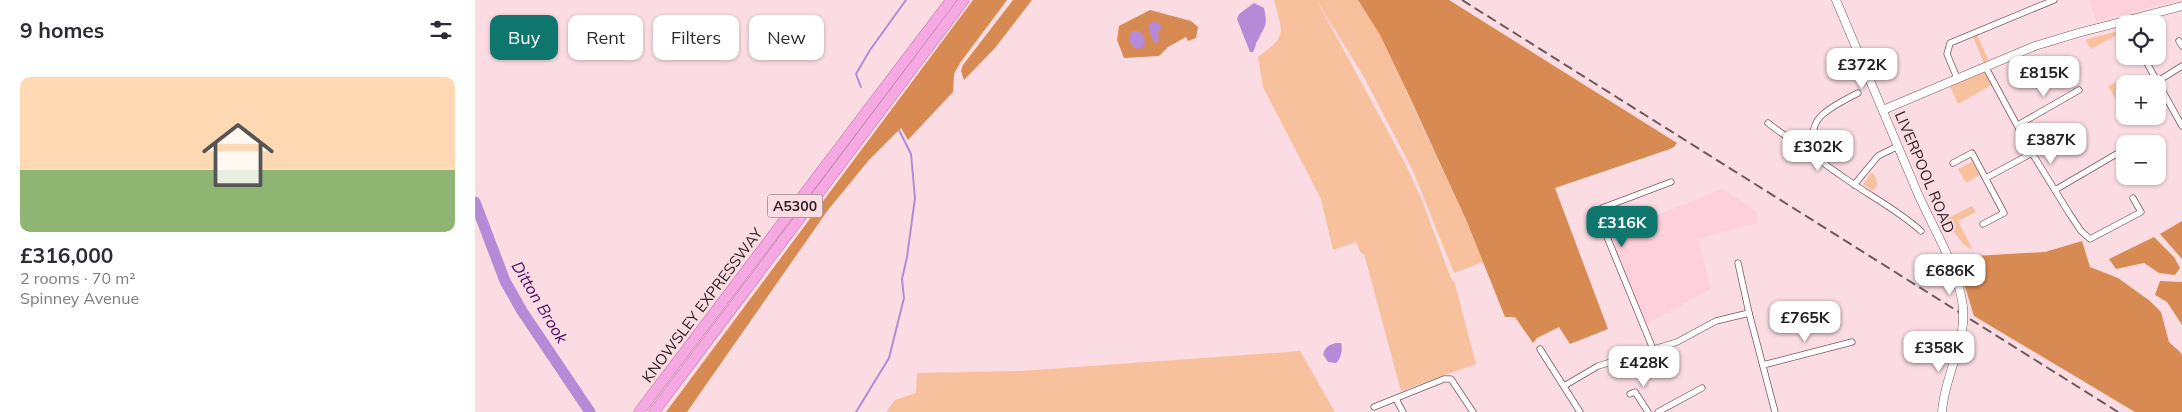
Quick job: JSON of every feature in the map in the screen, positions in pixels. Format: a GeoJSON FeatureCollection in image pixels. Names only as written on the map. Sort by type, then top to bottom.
{"type":"FeatureCollection","features":[{"type":"Feature","properties":{"kind":"highway","name":"KNOWSLEY EXPRESSWAY"},"geometry":{"type":"LineString","coordinates":[[639,412],[951,0]]}},
{"type":"Feature","properties":{"kind":"highway","name":"KNOWSLEY EXPRESSWAY"},"geometry":{"type":"LineString","coordinates":[[654,412],[964,0]]}},
{"type":"Feature","properties":{"kind":"main road","name":"LIVERPOOL ROAD"},"geometry":{"type":"LineString","coordinates":[[1835,0],[1951,264],[1959,287],[1963,307],[1960,346],[1947,384],[1942,412]]}},
{"type":"Feature","properties":{"kind":"main road"},"geometry":{"type":"LineString","coordinates":[[2154,15],[2182,6]]}},
{"type":"Feature","properties":{"kind":"main road"},"geometry":{"type":"LineString","coordinates":[[1883,110],[1985,66],[2055,39],[2116,26]]}},
{"type":"Feature","properties":{"kind":"street"},"geometry":{"type":"LineString","coordinates":[[1957,78],[1947,54],[1950,43],[2054,0]]}},
{"type":"Feature","properties":{"kind":"street"},"geometry":{"type":"LineString","coordinates":[[1985,66],[2032,153],[2081,231],[2090,239],[2141,212],[2133,198]]}},
{"type":"Feature","properties":{"kind":"street"},"geometry":{"type":"LineString","coordinates":[[2166,76],[2182,66]]}},
{"type":"Feature","properties":{"kind":"street"},"geometry":{"type":"LineString","coordinates":[[2018,125],[2079,90]]}},
{"type":"Feature","properties":{"kind":"street"},"geometry":{"type":"LineString","coordinates":[[1858,93],[1822,115],[1816,123],[1813,140],[1815,153],[1821,160],[1854,185],[1911,222],[1921,232]]}},
{"type":"Feature","properties":{"kind":"street"},"geometry":{"type":"LineString","coordinates":[[2166,96],[2182,126]]}},
{"type":"Feature","properties":{"kind":"street"},"geometry":{"type":"LineString","coordinates":[[1768,123],[1794,140],[1803,142],[1813,140]]}},
{"type":"Feature","properties":{"kind":"street"},"geometry":{"type":"LineString","coordinates":[[1854,185],[1878,156],[1898,146]]}},
{"type":"Feature","properties":{"kind":"street"},"geometry":{"type":"LineString","coordinates":[[1953,164],[1972,153],[2004,213],[1983,224]]}},
{"type":"Feature","properties":{"kind":"street"},"geometry":{"type":"LineString","coordinates":[[1986,178],[2032,153]]}},
{"type":"Feature","properties":{"kind":"street"},"geometry":{"type":"LineString","coordinates":[[2055,190],[2116,154]]}},
{"type":"Feature","properties":{"kind":"street"},"geometry":{"type":"LineString","coordinates":[[1653,349],[1598,215],[1602,208],[1671,182]]}},
{"type":"Feature","properties":{"kind":"street"},"geometry":{"type":"LineString","coordinates":[[1911,222],[1917,216]]}},
{"type":"Feature","properties":{"kind":"street"},"geometry":{"type":"LineString","coordinates":[[1738,263],[1775,412]]}},
{"type":"Feature","properties":{"kind":"street"},"geometry":{"type":"LineString","coordinates":[[1564,386],[1598,366],[1677,342],[1716,321],[1749,312]]}},
{"type":"Feature","properties":{"kind":"street"},"geometry":{"type":"LineString","coordinates":[[1763,365],[1852,342]]}},
{"type":"Feature","properties":{"kind":"street"},"geometry":{"type":"LineString","coordinates":[[1540,349],[1580,412]]}},
{"type":"Feature","properties":{"kind":"street"},"geometry":{"type":"LineString","coordinates":[[1374,407],[1444,379],[1451,379],[1473,412]]}},
{"type":"Feature","properties":{"kind":"street"},"geometry":{"type":"LineString","coordinates":[[1658,412],[1700,389],[1694,383]]}},
{"type":"Feature","properties":{"kind":"street"},"geometry":{"type":"LineString","coordinates":[[1631,394],[1635,392],[1648,412]]}},
{"type":"Feature","properties":{"kind":"street"},"geometry":{"type":"LineString","coordinates":[[1396,399],[1403,412]]}},
{"type":"Feature","properties":{"kind":"shaded area"},"geometry":{"type":"Polygon","coordinates":[[[973,0],[1007,0],[960,63],[954,74],[953,92],[908,140],[901,128],[869,160],[828,210],[687,412],[666,412],[973,0]]]}},
{"type":"Feature","properties":{"kind":"shaded area"},"geometry":{"type":"Polygon","coordinates":[[[1013,0],[1032,0],[995,48],[964,80],[961,71],[963,65],[1013,0]]]}},
{"type":"Feature","properties":{"kind":"shaded area"},"geometry":{"type":"Polygon","coordinates":[[[1274,0],[1358,0],[1380,35],[1466,220],[1483,262],[1454,273],[1413,171],[1364,77],[1317,1],[1404,161],[1422,200],[1452,281],[1454,280],[1476,364],[1401,391],[1364,254],[1361,253],[1356,242],[1333,250],[1321,199],[1263,87],[1258,57],[1275,43],[1281,32],[1274,0]]]}},
{"type":"Feature","properties":{"kind":"shaded area"},"geometry":{"type":"Polygon","coordinates":[[[1358,0],[1449,0],[1677,143],[1670,149],[1555,188],[1608,329],[1570,344],[1559,327],[1537,338],[1533,343],[1515,317],[1505,317],[1467,222],[1411,100],[1380,35],[1358,0]]]}},
{"type":"Feature","properties":{"kind":"shaded area"},"geometry":{"type":"Polygon","coordinates":[[[2089,0],[2180,0],[2116,15],[2096,21],[2089,0]]]}},
{"type":"Feature","properties":{"kind":"shaded area"},"geometry":{"type":"Polygon","coordinates":[[[1254,3],[1264,8],[1266,23],[1253,52],[1250,52],[1237,19],[1239,14],[1254,3]]]}},
{"type":"Feature","properties":{"kind":"shaded area"},"geometry":{"type":"Polygon","coordinates":[[[1150,10],[1191,21],[1198,27],[1196,38],[1188,41],[1186,37],[1168,47],[1159,56],[1124,58],[1117,40],[1119,26],[1150,10]]]}},
{"type":"Feature","properties":{"kind":"shaded area"},"geometry":{"type":"Polygon","coordinates":[[[1152,22],[1160,23],[1161,28],[1158,32],[1159,40],[1157,43],[1152,39],[1148,25],[1152,22]]]}},
{"type":"Feature","properties":{"kind":"shaded area"},"geometry":{"type":"Polygon","coordinates":[[[1131,31],[1139,31],[1144,36],[1145,44],[1141,49],[1134,48],[1129,41],[1131,31]]]}},
{"type":"Feature","properties":{"kind":"shaded area"},"geometry":{"type":"Polygon","coordinates":[[[1976,32],[1990,64],[1985,66],[1972,34],[1976,32]]]}},
{"type":"Feature","properties":{"kind":"shaded area"},"geometry":{"type":"Polygon","coordinates":[[[2116,32],[2116,35],[2091,49],[2086,41],[2087,39],[2116,32]]]}},
{"type":"Feature","properties":{"kind":"shaded area"},"geometry":{"type":"Polygon","coordinates":[[[1985,66],[1995,83],[1958,104],[1948,82],[1985,66]]]}},
{"type":"Feature","properties":{"kind":"shaded area"},"geometry":{"type":"Polygon","coordinates":[[[2116,82],[2116,100],[2108,86],[2116,82]]]}},
{"type":"Feature","properties":{"kind":"shaded area"},"geometry":{"type":"Polygon","coordinates":[[[1972,162],[1980,175],[1966,183],[1958,169],[1972,162]]]}},
{"type":"Feature","properties":{"kind":"shaded area"},"geometry":{"type":"Polygon","coordinates":[[[1872,172],[1876,178],[1877,186],[1873,191],[1863,184],[1872,172]]]}},
{"type":"Feature","properties":{"kind":"shaded area"},"geometry":{"type":"Polygon","coordinates":[[[1722,189],[1756,211],[1759,222],[1698,239],[1711,289],[1646,324],[1609,235],[1722,189]]]}},
{"type":"Feature","properties":{"kind":"shaded area"},"geometry":{"type":"Polygon","coordinates":[[[1972,206],[1976,212],[1958,221],[1973,250],[1964,245],[1944,220],[1972,206]]]}},
{"type":"Feature","properties":{"kind":"shaded area"},"geometry":{"type":"Polygon","coordinates":[[[2182,221],[2182,259],[2160,234],[2182,221]]]}},
{"type":"Feature","properties":{"kind":"shaded area"},"geometry":{"type":"Polygon","coordinates":[[[2154,237],[2174,257],[2180,268],[2175,275],[2159,273],[2144,263],[2116,269],[2109,259],[2154,237]]]}},
{"type":"Feature","properties":{"kind":"shaded area"},"geometry":{"type":"Polygon","coordinates":[[[2082,241],[2090,267],[2118,278],[2150,301],[2161,312],[2169,342],[2182,356],[2182,412],[2135,412],[1974,316],[1956,257],[2045,252],[2082,241]]]}},
{"type":"Feature","properties":{"kind":"shaded area"},"geometry":{"type":"Polygon","coordinates":[[[2160,281],[2182,282],[2182,325],[2167,302],[2155,295],[2160,281]]]}},
{"type":"Feature","properties":{"kind":"shaded area"},"geometry":{"type":"Polygon","coordinates":[[[1341,343],[1342,348],[1338,361],[1336,363],[1328,362],[1323,354],[1325,349],[1331,344],[1341,343]]]}},
{"type":"Feature","properties":{"kind":"shaded area"},"geometry":{"type":"Polygon","coordinates":[[[1300,351],[1335,412],[886,412],[895,400],[916,393],[917,373],[1020,371],[1300,351]]]}},
{"type":"Feature","properties":{"kind":"waterway"},"geometry":{"type":"LineString","coordinates":[[861,87],[856,74],[870,50],[906,0]]}},
{"type":"Feature","properties":{"kind":"waterway"},"geometry":{"type":"LineString","coordinates":[[856,412],[889,358],[904,298],[902,279],[915,198],[911,154],[899,130]]}},
{"type":"Feature","properties":{"kind":"waterway","name":"Ditton Brook"},"geometry":{"type":"LineString","coordinates":[[475,202],[505,281],[522,311],[590,412]]}},
{"type":"Feature","properties":{"kind":"railway"},"geometry":{"type":"LineString","coordinates":[[1462,0],[2118,412]]}}]}
